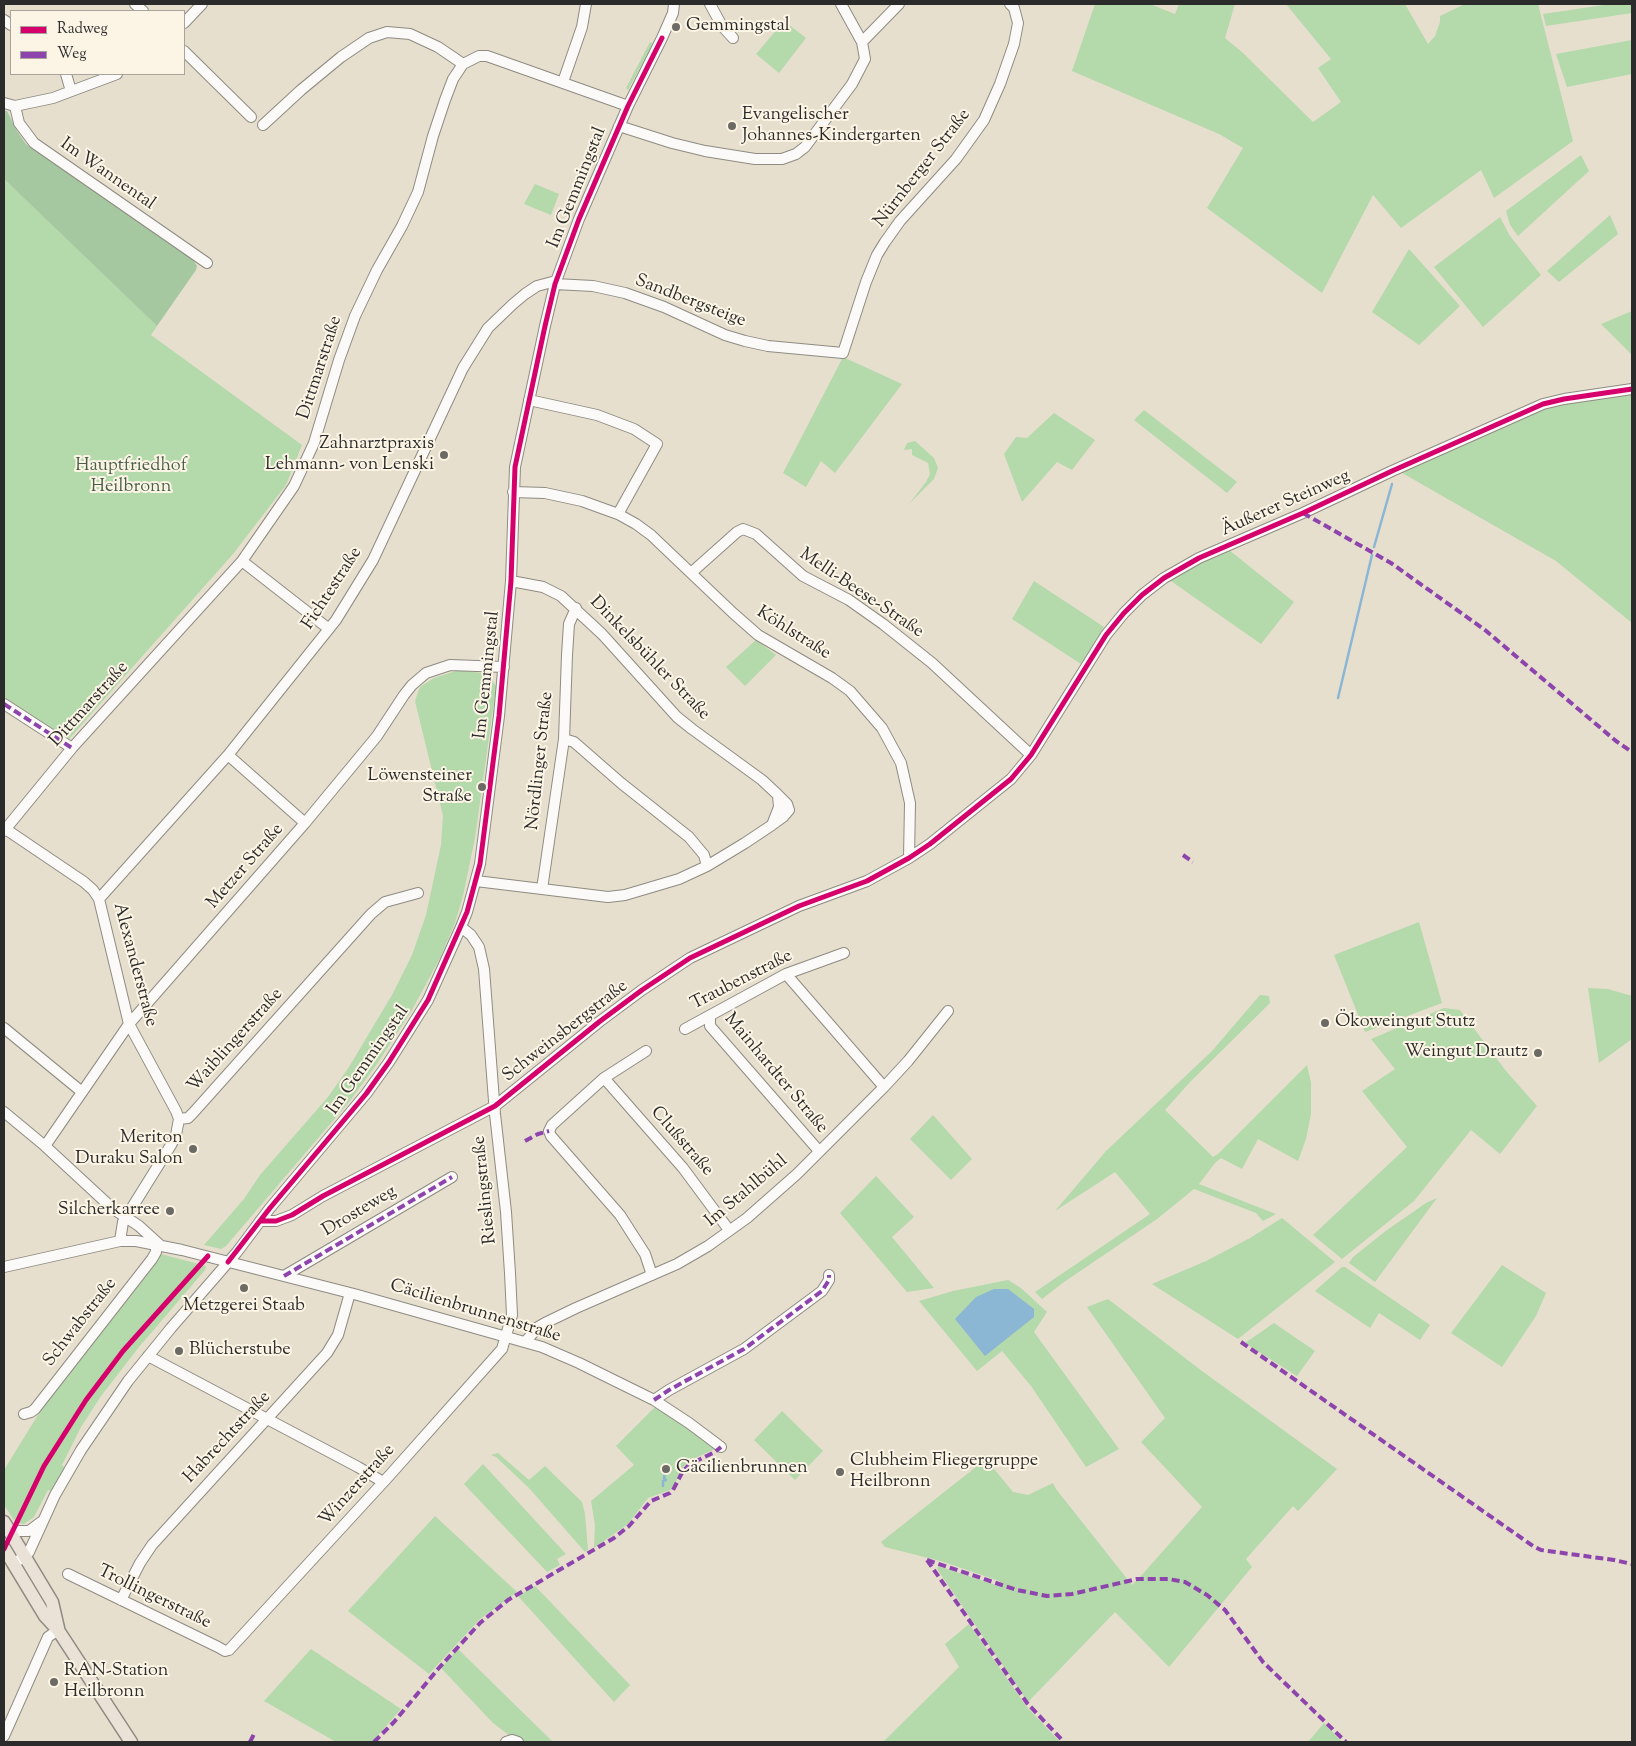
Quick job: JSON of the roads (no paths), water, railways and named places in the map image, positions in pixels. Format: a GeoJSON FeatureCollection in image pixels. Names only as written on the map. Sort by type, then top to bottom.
{"type":"FeatureCollection","features":[{"type":"Feature","properties":{"kind":"main road"},"geometry":{"type":"LineString","coordinates":[[7,1526],[52,1602],[58,1630]]}},
{"type":"Feature","properties":{"kind":"main road"},"geometry":{"type":"LineString","coordinates":[[4,1548],[45,1616],[58,1630],[131,1742]]}},
{"type":"Feature","properties":{"kind":"street"},"geometry":{"type":"LineString","coordinates":[[185,22],[202,4]]}},
{"type":"Feature","properties":{"kind":"street"},"geometry":{"type":"LineString","coordinates":[[563,82],[582,27],[586,4]]}},
{"type":"Feature","properties":{"kind":"street","name":"Im Gemmingstal"},"geometry":{"type":"LineString","coordinates":[[22,1551],[42,1522],[54,1495],[81,1450],[114,1400],[148,1356],[366,1094],[389,1062],[428,1000],[462,927],[480,864],[499,716],[512,580],[513,492],[518,448],[556,282],[579,219],[628,106],[662,38],[673,13],[674,4]]}},
{"type":"Feature","properties":{"kind":"street"},"geometry":{"type":"LineString","coordinates":[[710,4],[722,26],[733,38]]}},
{"type":"Feature","properties":{"kind":"street"},"geometry":{"type":"LineString","coordinates":[[619,126],[672,143],[705,151],[755,159],[782,159],[796,154],[805,147],[860,71],[865,59],[862,42],[841,4]]}},
{"type":"Feature","properties":{"kind":"street"},"geometry":{"type":"LineString","coordinates":[[862,42],[899,4]]}},
{"type":"Feature","properties":{"kind":"street","name":"Nürnberger Straße"},"geometry":{"type":"LineString","coordinates":[[843,353],[866,282],[877,255],[900,221],[956,159],[984,120],[1000,84],[1014,44],[1018,23],[1014,8],[1010,4]]}},
{"type":"Feature","properties":{"kind":"street"},"geometry":{"type":"LineString","coordinates":[[263,125],[341,57],[369,38],[387,32],[410,34],[438,46],[463,64],[478,56],[487,56],[628,106]]}},
{"type":"Feature","properties":{"kind":"street"},"geometry":{"type":"LineString","coordinates":[[185,52],[251,117]]}},
{"type":"Feature","properties":{"kind":"street","name":"Dittmarstraße"},"geometry":{"type":"LineString","coordinates":[[4,829],[72,748],[242,561],[294,486],[314,443],[339,360],[356,316],[377,270],[402,226],[418,192],[445,100],[463,64]]}},
{"type":"Feature","properties":{"kind":"street"},"geometry":{"type":"LineString","coordinates":[[66,75],[71,91]]}},
{"type":"Feature","properties":{"kind":"street"},"geometry":{"type":"LineString","coordinates":[[4,103],[15,106],[52,98],[114,75]]}},
{"type":"Feature","properties":{"kind":"street","name":"Im Wannental"},"geometry":{"type":"LineString","coordinates":[[15,106],[19,123],[34,143],[207,263]]}},
{"type":"Feature","properties":{"kind":"street","name":"Sandbergsteige"},"geometry":{"type":"LineString","coordinates":[[556,282],[593,286],[625,293],[664,307],[725,335],[745,341],[768,346],[843,353]]}},
{"type":"Feature","properties":{"kind":"street","name":"Fichtestraße"},"geometry":{"type":"LineString","coordinates":[[99,899],[228,755],[329,629],[360,585],[474,348],[488,328],[512,304],[537,286],[556,282]]}},
{"type":"Feature","properties":{"kind":"street","name":"Äußerer Steinweg"},"geometry":{"type":"LineString","coordinates":[[1030,755],[1106,635],[1124,613],[1164,578],[1199,558],[1543,404],[1564,398],[1632,389]]}},
{"type":"Feature","properties":{"kind":"street"},"geometry":{"type":"LineString","coordinates":[[529,400],[597,415],[634,429],[657,444],[618,514]]}},
{"type":"Feature","properties":{"kind":"street","name":"Köhlstraße"},"geometry":{"type":"LineString","coordinates":[[513,492],[564,497],[600,506],[618,514],[651,535],[758,635],[832,678],[850,691],[882,728],[901,763],[910,803],[909,858]]}},
{"type":"Feature","properties":{"kind":"street","name":"Melli-Beese-Straße"},"geometry":{"type":"LineString","coordinates":[[691,572],[737,532],[743,529],[756,534],[803,576],[849,600],[932,663],[1030,755]]}},
{"type":"Feature","properties":{"kind":"street"},"geometry":{"type":"LineString","coordinates":[[242,561],[329,629]]}},
{"type":"Feature","properties":{"kind":"street","name":"Dinkelsbühler Straße"},"geometry":{"type":"LineString","coordinates":[[512,580],[542,587],[561,596],[576,608],[678,717],[762,780],[787,804],[789,810],[783,817],[745,844],[707,866]]}},
{"type":"Feature","properties":{"kind":"street","name":"Nördlinger Straße"},"geometry":{"type":"LineString","coordinates":[[542,889],[564,739],[566,655],[570,624],[576,608]]}},
{"type":"Feature","properties":{"kind":"street","name":"Metzer Straße"},"geometry":{"type":"LineString","coordinates":[[46,1146],[129,1024],[305,823],[377,736],[404,695],[426,673],[450,665],[504,667]]}},
{"type":"Feature","properties":{"kind":"street"},"geometry":{"type":"LineString","coordinates":[[4,704],[72,748]]}},
{"type":"Feature","properties":{"kind":"street"},"geometry":{"type":"LineString","coordinates":[[476,881],[608,897],[625,895],[679,879],[707,866],[704,856],[689,837],[621,783],[574,742],[564,739]]}},
{"type":"Feature","properties":{"kind":"street"},"geometry":{"type":"LineString","coordinates":[[228,755],[305,823]]}},
{"type":"Feature","properties":{"kind":"street","name":"Schweinsbergstraße"},"geometry":{"type":"LineString","coordinates":[[260,1221],[276,1221],[292,1215],[323,1196],[495,1106],[620,1006],[690,958],[799,906],[867,881],[909,858],[930,844],[1011,779],[1030,755]]}},
{"type":"Feature","properties":{"kind":"street","name":"Alexanderstraße"},"geometry":{"type":"LineString","coordinates":[[4,829],[84,882],[99,899],[129,1024],[179,1119]]}},
{"type":"Feature","properties":{"kind":"street","name":"Waiblingerstraße"},"geometry":{"type":"LineString","coordinates":[[179,1119],[188,1118],[193,1113],[371,914],[385,902],[418,893]]}},
{"type":"Feature","properties":{"kind":"street","name":"Rieslingstraße"},"geometry":{"type":"LineString","coordinates":[[462,927],[475,940],[482,957],[510,1273],[512,1315],[506,1337]]}},
{"type":"Feature","properties":{"kind":"street","name":"Traubenstraße"},"geometry":{"type":"LineString","coordinates":[[685,1030],[786,974],[844,954]]}},
{"type":"Feature","properties":{"kind":"street"},"geometry":{"type":"LineString","coordinates":[[786,974],[884,1088]]}},
{"type":"Feature","properties":{"kind":"street","name":"Im Stahlbühl"},"geometry":{"type":"LineString","coordinates":[[526,1341],[538,1327],[545,1323],[692,1256],[747,1218],[796,1174],[884,1088],[908,1062],[948,1011]]}},
{"type":"Feature","properties":{"kind":"street","name":"Mainhardter Straße"},"geometry":{"type":"LineString","coordinates":[[710,1017],[710,1026],[819,1151]]}},
{"type":"Feature","properties":{"kind":"street"},"geometry":{"type":"LineString","coordinates":[[4,1028],[82,1092]]}},
{"type":"Feature","properties":{"kind":"street"},"geometry":{"type":"LineString","coordinates":[[646,1051],[604,1078],[552,1125],[549,1131],[551,1136],[620,1215],[645,1254],[652,1275]]}},
{"type":"Feature","properties":{"kind":"street","name":"Clußstraße"},"geometry":{"type":"LineString","coordinates":[[604,1078],[683,1168],[729,1230]]}},
{"type":"Feature","properties":{"kind":"street"},"geometry":{"type":"LineString","coordinates":[[4,1112],[46,1146],[112,1208],[126,1217],[158,1245]]}},
{"type":"Feature","properties":{"kind":"street"},"geometry":{"type":"LineString","coordinates":[[120,1241],[121,1230],[126,1217],[174,1140],[179,1126],[179,1119]]}},
{"type":"Feature","properties":{"kind":"street","name":"Drosteweg"},"geometry":{"type":"LineString","coordinates":[[284,1276],[452,1177]]}},
{"type":"Feature","properties":{"kind":"street","name":"Cäcilienbrunnenstraße"},"geometry":{"type":"LineString","coordinates":[[4,1267],[120,1241],[136,1241],[284,1276],[526,1341],[579,1363],[654,1400],[721,1447]]}},
{"type":"Feature","properties":{"kind":"street","name":"Schwabstraße"},"geometry":{"type":"LineString","coordinates":[[24,1414],[35,1409],[152,1258],[158,1245]]}},
{"type":"Feature","properties":{"kind":"street"},"geometry":{"type":"LineString","coordinates":[[654,1400],[744,1349],[822,1291],[829,1280],[829,1275]]}},
{"type":"Feature","properties":{"kind":"street","name":"Habrechtstraße"},"geometry":{"type":"LineString","coordinates":[[121,1600],[143,1557],[152,1545],[321,1360],[341,1328],[350,1293]]}},
{"type":"Feature","properties":{"kind":"street","name":"Winzerstraße"},"geometry":{"type":"LineString","coordinates":[[225,1650],[229,1650],[494,1360],[502,1349],[506,1337]]}},
{"type":"Feature","properties":{"kind":"street"},"geometry":{"type":"LineString","coordinates":[[148,1356],[383,1482]]}},
{"type":"Feature","properties":{"kind":"street"},"geometry":{"type":"LineString","coordinates":[[7,1526],[24,1532],[42,1522]]}},
{"type":"Feature","properties":{"kind":"street"},"geometry":{"type":"LineString","coordinates":[[12,1562],[22,1551]]}},
{"type":"Feature","properties":{"kind":"street","name":"Trollingerstraße"},"geometry":{"type":"LineString","coordinates":[[68,1574],[225,1650]]}},
{"type":"Feature","properties":{"kind":"street"},"geometry":{"type":"LineString","coordinates":[[4,1736],[48,1637],[58,1630]]}},
{"type":"Feature","properties":{"kind":"street"},"geometry":{"type":"LineString","coordinates":[[506,1742],[512,1740],[518,1742]]}},
{"type":"Feature","properties":{"kind":"water"},"geometry":{"type":"Polygon","coordinates":[[[994,1289],[1008,1289],[1034,1309],[1034,1317],[985,1356],[955,1319],[976,1297],[994,1289]]]}},
{"type":"Feature","properties":{"kind":"waterway"},"geometry":{"type":"LineString","coordinates":[[1374,547],[1392,484]]}},
{"type":"Feature","properties":{"kind":"waterway"},"geometry":{"type":"LineString","coordinates":[[1338,698],[1372,555]]}},
{"type":"Feature","properties":{"kind":"waterway"},"geometry":{"type":"LineString","coordinates":[[663,1486],[663,1481],[666,1480],[664,1478],[667,1464]]}},
{"type":"Feature","properties":{"kind":"place","name":"Gemmingstal"},"geometry":{"type":"Point","coordinates":[676,27]}},
{"type":"Feature","properties":{"kind":"place","name":"Evangelischer Johannes-Kindergarten"},"geometry":{"type":"Point","coordinates":[732,126]}},
{"type":"Feature","properties":{"kind":"place","name":"Zahnarztpraxis Lehmann- von Lenski"},"geometry":{"type":"Point","coordinates":[444,455]}},
{"type":"Feature","properties":{"kind":"place","name":"Löwensteiner Straße"},"geometry":{"type":"Point","coordinates":[482,787]}},
{"type":"Feature","properties":{"kind":"place","name":"Ökoweingut Stutz"},"geometry":{"type":"Point","coordinates":[1325,1023]}},
{"type":"Feature","properties":{"kind":"place","name":"Weingut Drautz"},"geometry":{"type":"Point","coordinates":[1538,1053]}},
{"type":"Feature","properties":{"kind":"place","name":"Meriton Duraku Salon"},"geometry":{"type":"Point","coordinates":[193,1149]}},
{"type":"Feature","properties":{"kind":"place","name":"Silcherkarree"},"geometry":{"type":"Point","coordinates":[170,1211]}},
{"type":"Feature","properties":{"kind":"place","name":"Metzgerei Staab"},"geometry":{"type":"Point","coordinates":[244,1288]}},
{"type":"Feature","properties":{"kind":"place","name":"Blücherstube"},"geometry":{"type":"Point","coordinates":[179,1351]}},
{"type":"Feature","properties":{"kind":"place","name":"Cäcilienbrunnen"},"geometry":{"type":"Point","coordinates":[666,1469]}},
{"type":"Feature","properties":{"kind":"place","name":"Clubheim Fliegergruppe Heilbronn"},"geometry":{"type":"Point","coordinates":[840,1472]}},
{"type":"Feature","properties":{"kind":"place","name":"RAN-Station Heilbronn"},"geometry":{"type":"Point","coordinates":[54,1682]}},
{"type":"Feature","properties":{"kind":"park label","name":"Hauptfriedhof Heilbronn"},"geometry":{"type":"Point","coordinates":[131,477]}}]}
